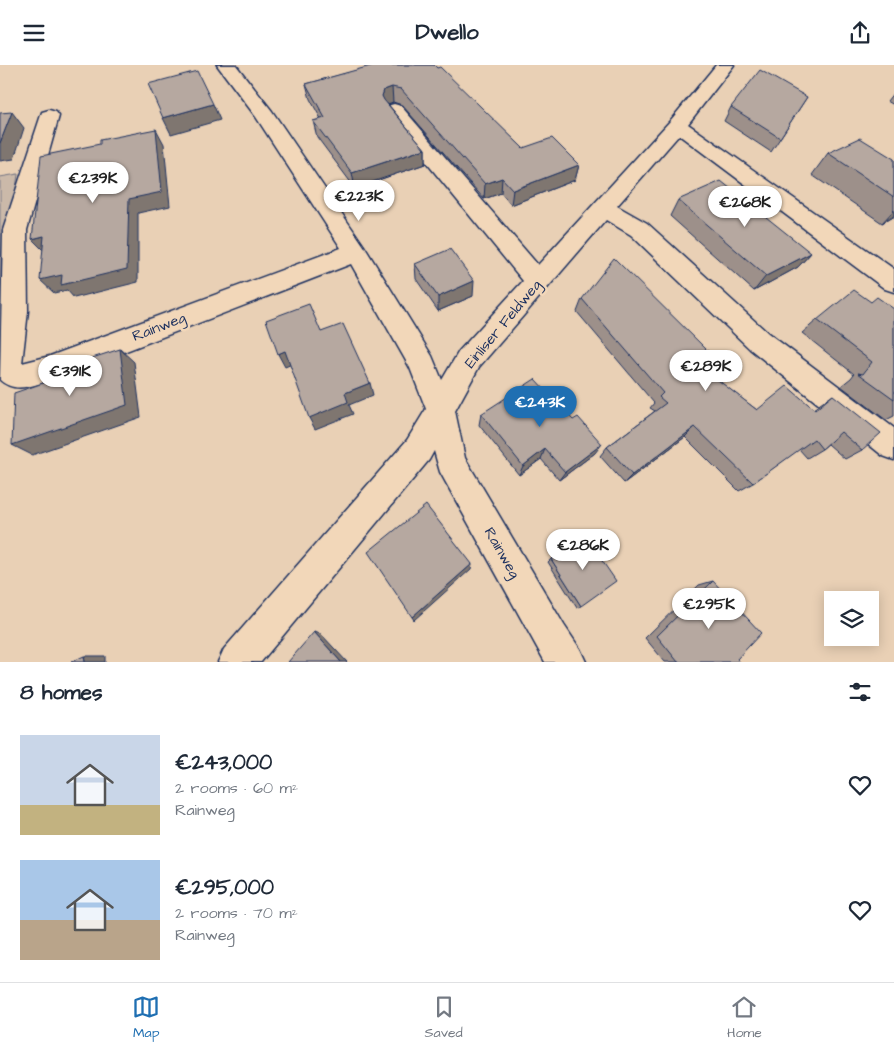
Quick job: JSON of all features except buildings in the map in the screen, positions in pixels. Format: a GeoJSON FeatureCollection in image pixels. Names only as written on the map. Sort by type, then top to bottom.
{"type":"FeatureCollection","features":[{"type":"Feature","properties":{"kind":"street","name":"Rainweg"},"geometry":{"type":"LineString","coordinates":[[226,65],[265,115],[356,252],[422,364],[441,411],[451,462],[551,638],[567,662]]}},
{"type":"Feature","properties":{"kind":"street","name":"Einliser Feldweg"},"geometry":{"type":"LineString","coordinates":[[236,662],[418,450],[469,359],[677,125],[725,65]]}},
{"type":"Feature","properties":{"kind":"street"},"geometry":{"type":"LineString","coordinates":[[394,110],[538,281]]}},
{"type":"Feature","properties":{"kind":"street","name":"Rainweg"},"geometry":{"type":"LineString","coordinates":[[49,116],[15,230],[15,311],[7,369],[16,377],[51,368],[356,252]]}},
{"type":"Feature","properties":{"kind":"street"},"geometry":{"type":"LineString","coordinates":[[677,125],[894,282]]}},
{"type":"Feature","properties":{"kind":"street"},"geometry":{"type":"LineString","coordinates":[[603,208],[639,229],[759,341],[894,446]]}},
{"type":"Feature","properties":{"kind":"shaded area"},"geometry":{"type":"Polygon","coordinates":[[[18,174],[0,302],[0,177],[18,174]]]}}]}
